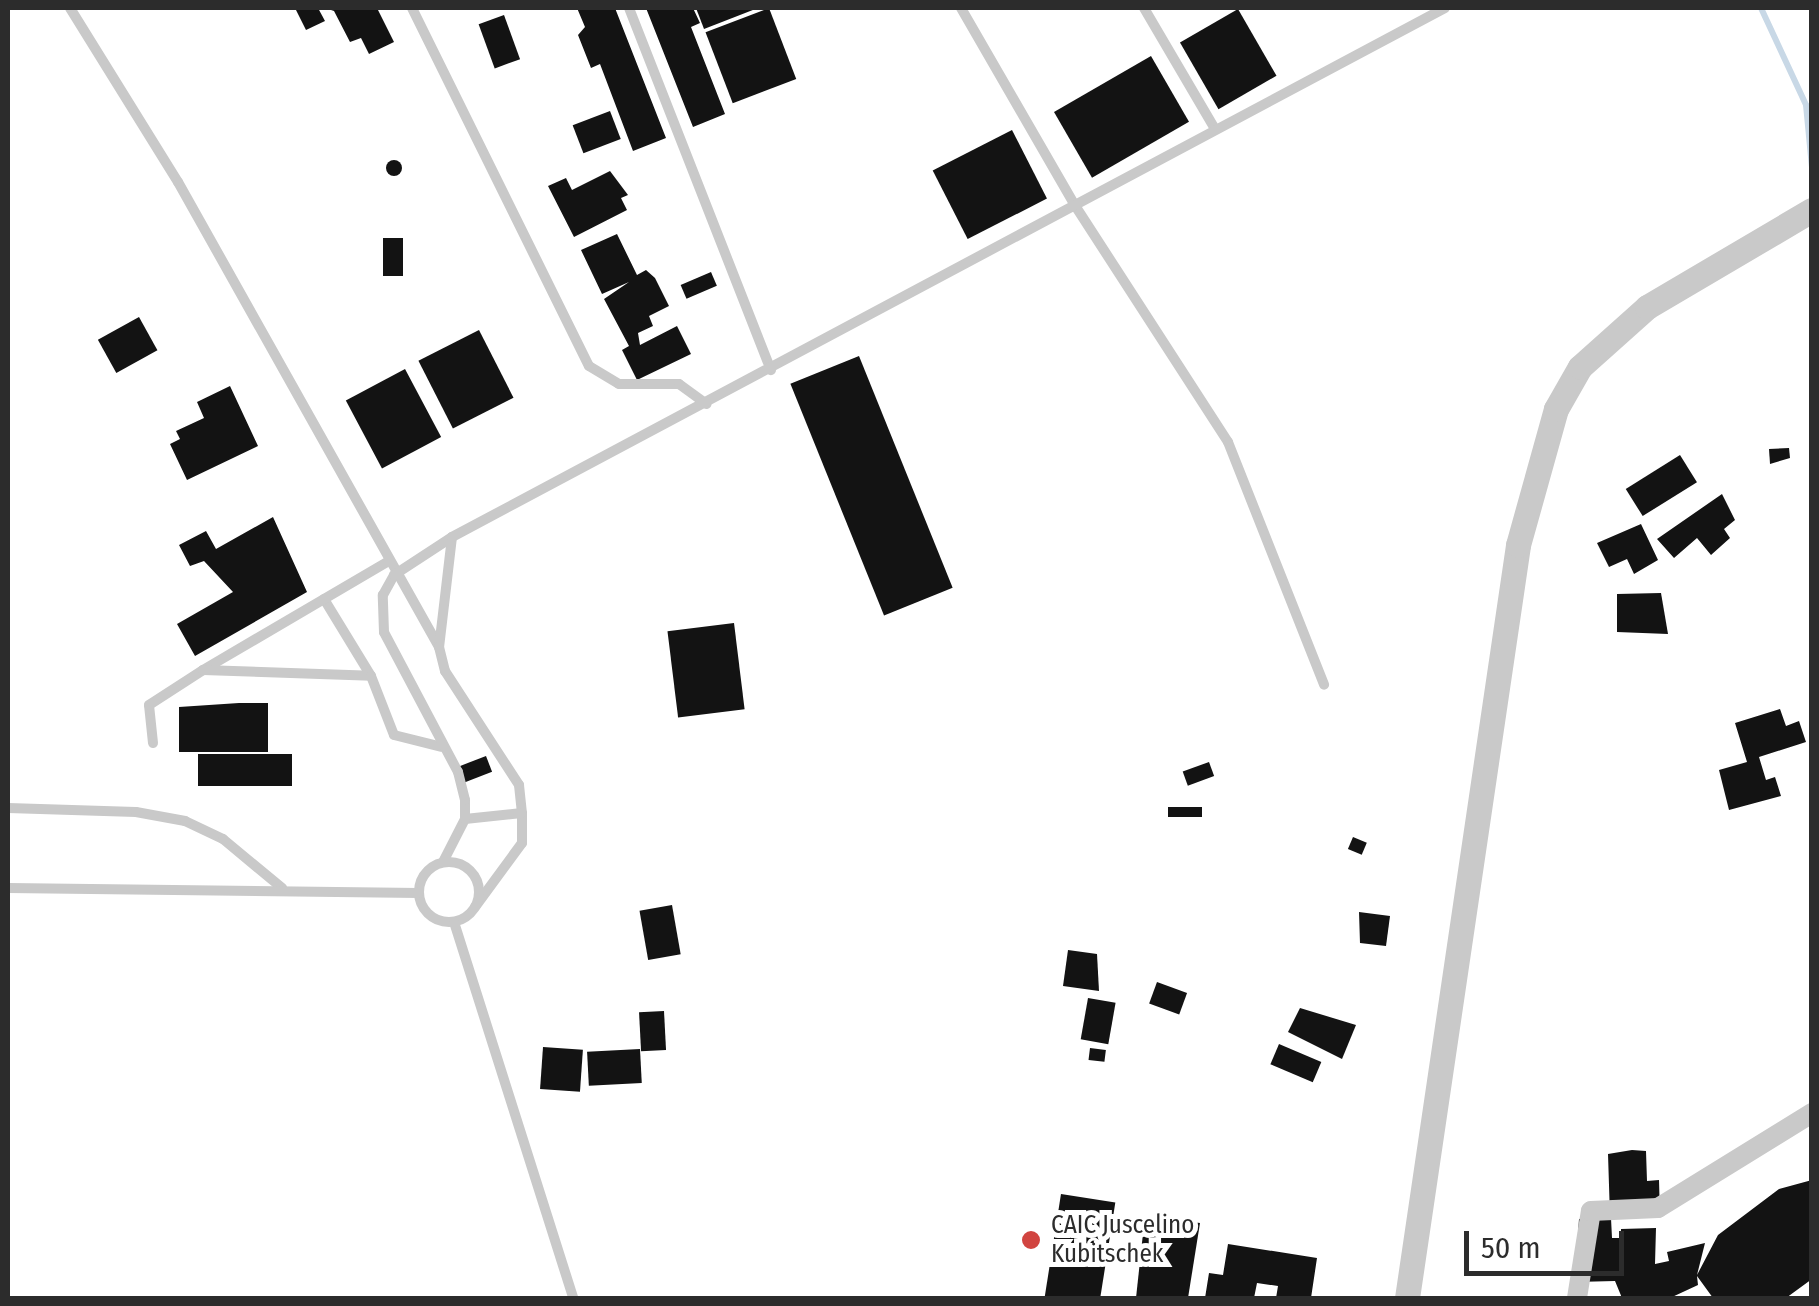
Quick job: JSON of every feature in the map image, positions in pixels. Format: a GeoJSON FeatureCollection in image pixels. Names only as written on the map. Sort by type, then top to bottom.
{"type":"FeatureCollection","features":[{"type":"Feature","properties":{"kind":"street"},"geometry":{"type":"LineString","coordinates":[[1407,1298],[1485,756],[1536,465],[1580,368],[1647,307],[1812,210]]}},
{"type":"Feature","properties":{"kind":"street"},"geometry":{"type":"LineString","coordinates":[[1578,1298],[1591,1211],[1658,1208],[1812,1113]]}},
{"type":"Feature","properties":{"kind":"lane"},"geometry":{"type":"LineString","coordinates":[[70,8],[178,182],[394,575],[438,647],[445,671],[519,785],[522,842],[475,906],[454,922]]}},
{"type":"Feature","properties":{"kind":"lane"},"geometry":{"type":"LineString","coordinates":[[412,8],[590,366],[619,384],[680,384],[706,404]]}},
{"type":"Feature","properties":{"kind":"lane"},"geometry":{"type":"LineString","coordinates":[[629,8],[771,370]]}},
{"type":"Feature","properties":{"kind":"lane"},"geometry":{"type":"LineString","coordinates":[[961,8],[1076,208],[1228,442],[1324,685]]}},
{"type":"Feature","properties":{"kind":"lane"},"geometry":{"type":"LineString","coordinates":[[1144,8],[1215,129]]}},
{"type":"Feature","properties":{"kind":"lane"},"geometry":{"type":"LineString","coordinates":[[443,862],[464,819],[458,772],[384,632],[383,595],[394,575],[452,537],[1076,208],[1215,129],[1445,8]]}},
{"type":"Feature","properties":{"kind":"lane"},"geometry":{"type":"LineString","coordinates":[[438,647],[452,537]]}},
{"type":"Feature","properties":{"kind":"lane"},"geometry":{"type":"LineString","coordinates":[[153,743],[149,706],[202,670],[387,562]]}},
{"type":"Feature","properties":{"kind":"lane"},"geometry":{"type":"LineString","coordinates":[[324,598],[371,676],[394,735],[442,747]]}},
{"type":"Feature","properties":{"kind":"lane"},"geometry":{"type":"LineString","coordinates":[[202,670],[371,676]]}},
{"type":"Feature","properties":{"kind":"lane"},"geometry":{"type":"LineString","coordinates":[[8,808],[136,812],[185,821],[223,839],[283,889]]}},
{"type":"Feature","properties":{"kind":"lane"},"geometry":{"type":"LineString","coordinates":[[464,819],[522,813]]}},
{"type":"Feature","properties":{"kind":"lane"},"geometry":{"type":"LineString","coordinates":[[454,922],[430,916],[419,892],[430,868],[443,862],[456,863],[476,880],[475,906]]}},
{"type":"Feature","properties":{"kind":"lane"},"geometry":{"type":"LineString","coordinates":[[8,888],[419,892]]}},
{"type":"Feature","properties":{"kind":"lane"},"geometry":{"type":"LineString","coordinates":[[454,922],[573,1298]]}},
{"type":"Feature","properties":{"kind":"building"},"geometry":{"type":"Polygon","coordinates":[[[295,8],[318,8],[325,21],[306,30],[295,8]]]}},
{"type":"Feature","properties":{"kind":"building"},"geometry":{"type":"Polygon","coordinates":[[[325,8],[377,8],[394,42],[369,54],[361,38],[350,42],[334,11],[325,8]]]}},
{"type":"Feature","properties":{"kind":"building"},"geometry":{"type":"Polygon","coordinates":[[[577,8],[615,8],[666,138],[633,151],[600,64],[591,68],[578,35],[585,27],[577,8]]]}},
{"type":"Feature","properties":{"kind":"building"},"geometry":{"type":"Polygon","coordinates":[[[646,8],[693,8],[700,23],[691,27],[725,114],[693,127],[646,8]]]}},
{"type":"Feature","properties":{"kind":"building"},"geometry":{"type":"Polygon","coordinates":[[[696,8],[758,8],[704,29],[696,8]]]}},
{"type":"Feature","properties":{"kind":"building"},"geometry":{"type":"Polygon","coordinates":[[[769,8],[796,79],[733,103],[706,32],[769,8]]]}},
{"type":"Feature","properties":{"kind":"building"},"geometry":{"type":"Polygon","coordinates":[[[1238,9],[1276,76],[1218,109],[1180,42],[1238,9]]]}},
{"type":"Feature","properties":{"kind":"building"},"geometry":{"type":"Polygon","coordinates":[[[504,15],[520,59],[495,68],[479,24],[504,15]]]}},
{"type":"Feature","properties":{"kind":"building"},"geometry":{"type":"Polygon","coordinates":[[[1151,56],[1189,122],[1092,178],[1054,112],[1151,56]]]}},
{"type":"Feature","properties":{"kind":"building"},"geometry":{"type":"Polygon","coordinates":[[[610,111],[621,139],[583,153],[573,125],[610,111]]]}},
{"type":"Feature","properties":{"kind":"building"},"geometry":{"type":"Polygon","coordinates":[[[1012,130],[1047,199],[968,239],[933,170],[1012,130]]]}},
{"type":"Feature","properties":{"kind":"building"},"geometry":{"type":"Polygon","coordinates":[[[394,160],[402,168],[394,176],[386,168],[394,160]]]}},
{"type":"Feature","properties":{"kind":"building"},"geometry":{"type":"Polygon","coordinates":[[[610,171],[628,195],[621,198],[627,210],[574,237],[548,186],[566,178],[572,190],[610,171]]]}},
{"type":"Feature","properties":{"kind":"building"},"geometry":{"type":"Polygon","coordinates":[[[617,234],[637,275],[646,270],[655,278],[669,306],[649,316],[653,326],[638,333],[640,345],[677,326],[691,354],[637,380],[622,350],[629,346],[604,299],[629,282],[602,294],[581,250],[617,234]]]}},
{"type":"Feature","properties":{"kind":"building"},"geometry":{"type":"Polygon","coordinates":[[[383,238],[403,238],[403,276],[383,276],[383,238]]]}},
{"type":"Feature","properties":{"kind":"building"},"geometry":{"type":"Polygon","coordinates":[[[711,272],[717,286],[686,299],[681,285],[711,272]]]}},
{"type":"Feature","properties":{"kind":"building"},"geometry":{"type":"Polygon","coordinates":[[[139,317],[157,350],[116,373],[98,340],[139,317]]]}},
{"type":"Feature","properties":{"kind":"building"},"geometry":{"type":"Polygon","coordinates":[[[479,330],[514,398],[453,429],[418,361],[479,330]]]}},
{"type":"Feature","properties":{"kind":"building"},"geometry":{"type":"Polygon","coordinates":[[[859,356],[953,588],[884,616],[790,384],[859,356]]]}},
{"type":"Feature","properties":{"kind":"building"},"geometry":{"type":"Polygon","coordinates":[[[405,369],[441,437],[382,468],[346,400],[405,369]]]}},
{"type":"Feature","properties":{"kind":"building"},"geometry":{"type":"Polygon","coordinates":[[[230,386],[258,446],[187,480],[170,444],[180,439],[176,431],[204,418],[197,402],[230,386]]]}},
{"type":"Feature","properties":{"kind":"building"},"geometry":{"type":"Polygon","coordinates":[[[1789,448],[1790,458],[1770,464],[1769,449],[1789,448]]]}},
{"type":"Feature","properties":{"kind":"building"},"geometry":{"type":"Polygon","coordinates":[[[1680,455],[1697,482],[1643,516],[1626,489],[1680,455]]]}},
{"type":"Feature","properties":{"kind":"building"},"geometry":{"type":"Polygon","coordinates":[[[1722,494],[1735,520],[1724,529],[1730,538],[1711,555],[1697,538],[1674,558],[1657,539],[1722,494]]]}},
{"type":"Feature","properties":{"kind":"building"},"geometry":{"type":"Polygon","coordinates":[[[273,517],[307,592],[195,656],[177,624],[233,592],[204,561],[190,566],[179,545],[206,531],[216,549],[273,517]]]}},
{"type":"Feature","properties":{"kind":"building"},"geometry":{"type":"Polygon","coordinates":[[[1641,524],[1658,560],[1634,574],[1627,559],[1609,567],[1597,543],[1641,524]]]}},
{"type":"Feature","properties":{"kind":"building"},"geometry":{"type":"Polygon","coordinates":[[[1661,593],[1668,634],[1617,632],[1617,594],[1661,593]]]}},
{"type":"Feature","properties":{"kind":"building"},"geometry":{"type":"Polygon","coordinates":[[[734,623],[745,709],[678,718],[667,631],[734,623]]]}},
{"type":"Feature","properties":{"kind":"building"},"geometry":{"type":"Polygon","coordinates":[[[268,703],[268,752],[179,752],[179,707],[268,703]]]}},
{"type":"Feature","properties":{"kind":"building"},"geometry":{"type":"Polygon","coordinates":[[[1780,709],[1786,726],[1799,721],[1806,742],[1759,757],[1766,780],[1775,777],[1781,796],[1729,810],[1719,770],[1747,762],[1735,723],[1780,709]]]}},
{"type":"Feature","properties":{"kind":"building"},"geometry":{"type":"Polygon","coordinates":[[[198,754],[292,754],[292,786],[198,786],[198,754]]]}},
{"type":"Feature","properties":{"kind":"building"},"geometry":{"type":"Polygon","coordinates":[[[486,756],[492,772],[465,782],[459,766],[486,756]]]}},
{"type":"Feature","properties":{"kind":"building"},"geometry":{"type":"Polygon","coordinates":[[[1209,762],[1214,776],[1188,786],[1183,772],[1209,762]]]}},
{"type":"Feature","properties":{"kind":"building"},"geometry":{"type":"Polygon","coordinates":[[[1168,807],[1202,807],[1202,817],[1168,817],[1168,807]]]}},
{"type":"Feature","properties":{"kind":"building"},"geometry":{"type":"Polygon","coordinates":[[[1353,837],[1367,843],[1362,855],[1348,849],[1353,837]]]}},
{"type":"Feature","properties":{"kind":"building"},"geometry":{"type":"Polygon","coordinates":[[[672,905],[681,954],[648,960],[640,911],[672,905]]]}},
{"type":"Feature","properties":{"kind":"building"},"geometry":{"type":"Polygon","coordinates":[[[1359,912],[1390,916],[1386,946],[1360,943],[1359,912]]]}},
{"type":"Feature","properties":{"kind":"building"},"geometry":{"type":"Polygon","coordinates":[[[1068,950],[1097,954],[1099,991],[1063,986],[1068,950]]]}},
{"type":"Feature","properties":{"kind":"building"},"geometry":{"type":"Polygon","coordinates":[[[1157,982],[1187,993],[1179,1015],[1149,1004],[1157,982]]]}},
{"type":"Feature","properties":{"kind":"building"},"geometry":{"type":"Polygon","coordinates":[[[1088,998],[1116,1003],[1108,1044],[1081,1039],[1088,998]]]}},
{"type":"Feature","properties":{"kind":"building"},"geometry":{"type":"Polygon","coordinates":[[[1300,1008],[1356,1025],[1342,1059],[1288,1032],[1300,1008]]]}},
{"type":"Feature","properties":{"kind":"building"},"geometry":{"type":"Polygon","coordinates":[[[664,1011],[666,1050],[641,1051],[639,1012],[664,1011]]]}},
{"type":"Feature","properties":{"kind":"building"},"geometry":{"type":"Polygon","coordinates":[[[1279,1044],[1321,1062],[1313,1082],[1270,1064],[1279,1044]]]}},
{"type":"Feature","properties":{"kind":"building"},"geometry":{"type":"Polygon","coordinates":[[[543,1047],[583,1050],[580,1092],[540,1089],[543,1047]]]}},
{"type":"Feature","properties":{"kind":"building"},"geometry":{"type":"Polygon","coordinates":[[[1090,1048],[1106,1050],[1104,1062],[1089,1060],[1090,1048]]]}},
{"type":"Feature","properties":{"kind":"building"},"geometry":{"type":"Polygon","coordinates":[[[640,1049],[642,1083],[589,1086],[587,1052],[640,1049]]]}},
{"type":"Feature","properties":{"kind":"building"},"geometry":{"type":"Polygon","coordinates":[[[1646,1151],[1647,1181],[1659,1180],[1660,1216],[1611,1218],[1612,1238],[1621,1238],[1621,1229],[1656,1228],[1655,1264],[1669,1261],[1667,1252],[1705,1243],[1697,1275],[1718,1235],[1779,1189],[1812,1180],[1812,1279],[1786,1298],[1713,1298],[1697,1276],[1698,1285],[1670,1298],[1622,1298],[1615,1281],[1575,1282],[1579,1219],[1610,1217],[1608,1154],[1646,1151]]]}},
{"type":"Feature","properties":{"kind":"building"},"geometry":{"type":"Polygon","coordinates":[[[1061,1194],[1115,1203],[1100,1298],[1045,1298],[1061,1194]]]}},
{"type":"Feature","properties":{"kind":"building"},"geometry":{"type":"Polygon","coordinates":[[[1145,1215],[1200,1223],[1188,1298],[1136,1298],[1145,1215]]]}},
{"type":"Feature","properties":{"kind":"building"},"geometry":{"type":"Polygon","coordinates":[[[1228,1244],[1317,1258],[1311,1298],[1276,1298],[1278,1286],[1257,1283],[1254,1298],[1205,1298],[1209,1273],[1223,1275],[1228,1244]]]}},
{"type":"Feature","properties":{"kind":"waterway"},"geometry":{"type":"LineString","coordinates":[[1761,8],[1806,105],[1812,167]]}},
{"type":"Feature","properties":{"kind":"place","name":"CAIC Juscelino Kubitschek"},"geometry":{"type":"Point","coordinates":[1031,1240]}}]}
